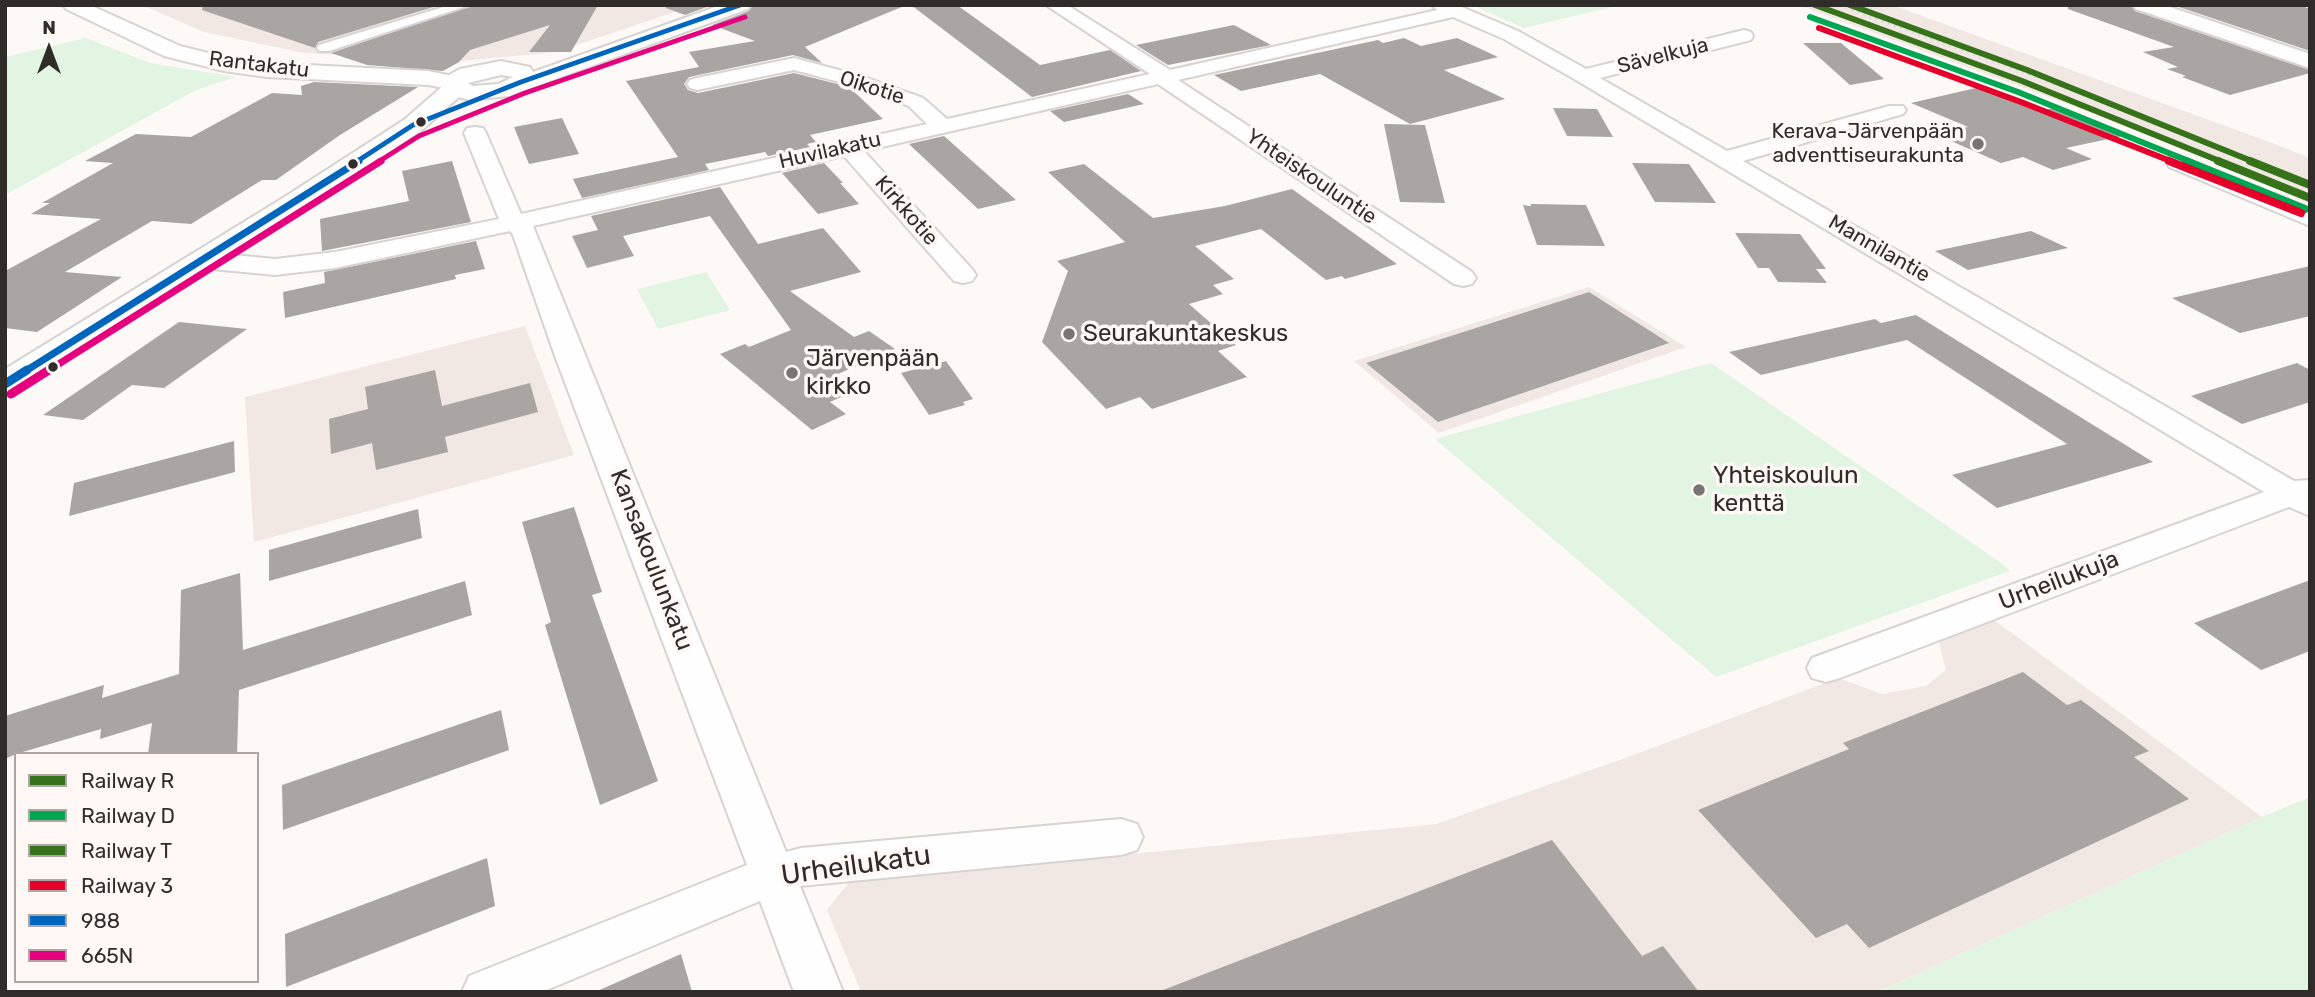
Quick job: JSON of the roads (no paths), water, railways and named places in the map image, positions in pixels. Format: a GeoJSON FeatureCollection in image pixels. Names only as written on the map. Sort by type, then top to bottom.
{"type":"FeatureCollection","features":[{"type":"Feature","properties":{"kind":"street","name":"Rantakatu"},"geometry":{"type":"LineString","coordinates":[[73,5],[173,51],[224,64],[267,70],[428,78],[455,85],[469,93],[493,93]]}},
{"type":"Feature","properties":{"kind":"street","name":"Rantakatu"},"geometry":{"type":"LineString","coordinates":[[110,5],[166,33],[230,53],[292,63],[484,70]]}},
{"type":"Feature","properties":{"kind":"street"},"geometry":{"type":"LineString","coordinates":[[324,48],[464,5]]}},
{"type":"Feature","properties":{"kind":"street"},"geometry":{"type":"LineString","coordinates":[[5,384],[413,125],[493,93],[515,75],[715,5]]}},
{"type":"Feature","properties":{"kind":"street"},"geometry":{"type":"LineString","coordinates":[[413,125],[462,77],[484,70],[515,75],[741,5]]}},
{"type":"Feature","properties":{"kind":"street","name":"Yhteiskouluntie"},"geometry":{"type":"LineString","coordinates":[[1055,5],[1463,278]]}},
{"type":"Feature","properties":{"kind":"street"},"geometry":{"type":"LineString","coordinates":[[2143,5],[2310,61]]}},
{"type":"Feature","properties":{"kind":"street","name":"Huvilakatu"},"geometry":{"type":"LineString","coordinates":[[202,260],[275,267],[299,265],[518,223],[1448,8]]}},
{"type":"Feature","properties":{"kind":"street","name":"Mannilantie"},"geometry":{"type":"LineString","coordinates":[[1448,8],[1511,35],[2304,495]]}},
{"type":"Feature","properties":{"kind":"street","name":"Sävelkuja"},"geometry":{"type":"LineString","coordinates":[[1583,76],[1744,36]]}},
{"type":"Feature","properties":{"kind":"street","name":"Oikotie"},"geometry":{"type":"LineString","coordinates":[[697,84],[794,64],[854,80],[916,102],[942,126]]}},
{"type":"Feature","properties":{"kind":"street"},"geometry":{"type":"LineString","coordinates":[[1724,159],[1896,110]]}},
{"type":"Feature","properties":{"kind":"street","name":"Kansakoulunkatu"},"geometry":{"type":"LineString","coordinates":[[475,133],[509,215],[525,233],[569,356],[819,992]]}},
{"type":"Feature","properties":{"kind":"street","name":"Kirkkotie"},"geometry":{"type":"LineString","coordinates":[[848,147],[963,275]]}},
{"type":"Feature","properties":{"kind":"street"},"geometry":{"type":"LineString","coordinates":[[2177,162],[2310,219]]}},
{"type":"Feature","properties":{"kind":"street","name":"Urheilukuja"},"geometry":{"type":"LineString","coordinates":[[1826,668],[2304,495]]}},
{"type":"Feature","properties":{"kind":"street","name":"Urheilukatu"},"geometry":{"type":"LineString","coordinates":[[486,992],[773,875],[801,867],[1121,837]]}},
{"type":"Feature","properties":{"kind":"railway"},"geometry":{"type":"LineString","coordinates":[[1839,5],[2037,77],[2255,162]]}},
{"type":"Feature","properties":{"kind":"railway"},"geometry":{"type":"LineString","coordinates":[[2250,161],[2310,184]]}},
{"type":"Feature","properties":{"kind":"rail line","name":"R"},"geometry":{"type":"LineString","coordinates":[[1815,5],[2022,81],[2310,198]]}},
{"type":"Feature","properties":{"kind":"rail line","name":"T"},"geometry":{"type":"LineString","coordinates":[[1850,5],[2027,70],[2310,185]]}},
{"type":"Feature","properties":{"kind":"rail line","name":"D"},"geometry":{"type":"LineString","coordinates":[[1810,17],[2018,92],[2305,209]]}},
{"type":"Feature","properties":{"kind":"rail line","name":"3"},"geometry":{"type":"LineString","coordinates":[[1819,28],[2021,102],[2301,213]]}},
{"type":"Feature","properties":{"kind":"place","name":"Kerava-Järvenpään adventtiseurakunta"},"geometry":{"type":"Point","coordinates":[1978,144]}},
{"type":"Feature","properties":{"kind":"place","name":"Seurakuntakeskus"},"geometry":{"type":"Point","coordinates":[1069,334]}},
{"type":"Feature","properties":{"kind":"place","name":"Järvenpään kirkko"},"geometry":{"type":"Point","coordinates":[792,373]}},
{"type":"Feature","properties":{"kind":"place","name":"Yhteiskoulun kenttä"},"geometry":{"type":"Point","coordinates":[1699,490]}}]}
